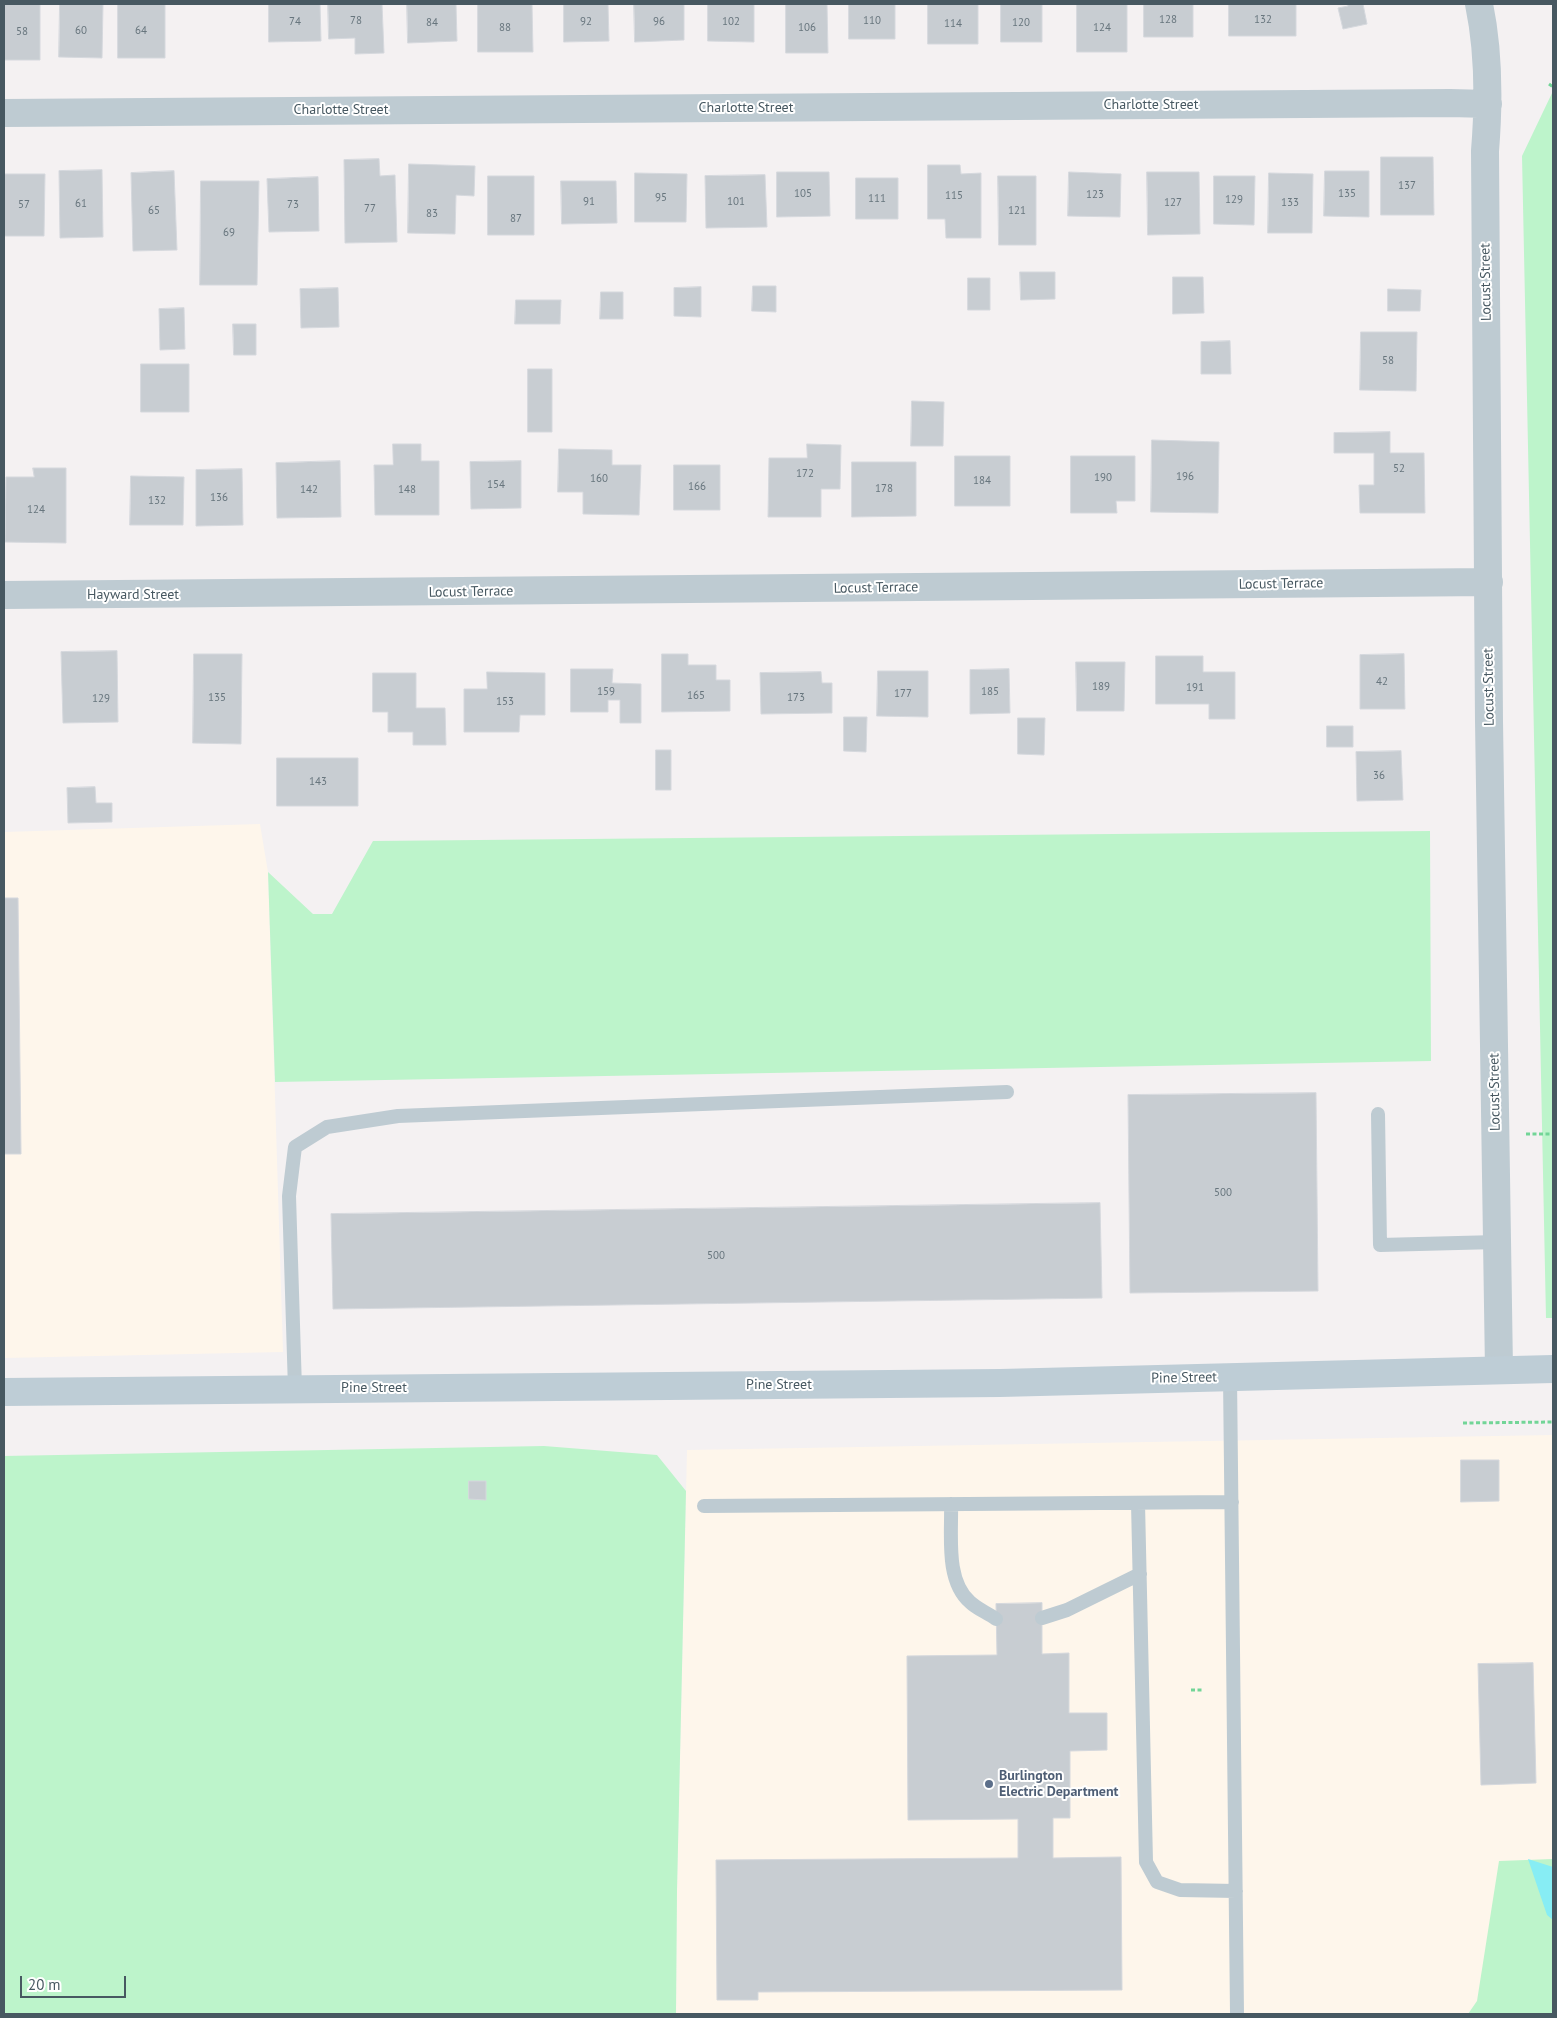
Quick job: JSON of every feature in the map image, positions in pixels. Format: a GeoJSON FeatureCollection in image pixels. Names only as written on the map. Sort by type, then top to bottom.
{"type":"FeatureCollection","features":[{"type":"Feature","properties":{"kind":"main road","name":"Pine Street"},"geometry":{"type":"LineString","coordinates":[[4,1392],[990,1383],[1553,1369]]}},
{"type":"Feature","properties":{"kind":"street","name":"Locust Street"},"geometry":{"type":"LineString","coordinates":[[1479,4],[1484,39],[1488,104],[1484,151],[1499,1370]]}},
{"type":"Feature","properties":{"kind":"street","name":"Charlotte Street"},"geometry":{"type":"LineString","coordinates":[[4,113],[1488,104]]}},
{"type":"Feature","properties":{"kind":"street","name":"Locust Terrace"},"geometry":{"type":"LineString","coordinates":[[263,594],[1489,582]]}},
{"type":"Feature","properties":{"kind":"street","name":"Hayward Street"},"geometry":{"type":"LineString","coordinates":[[4,596],[263,594]]}},
{"type":"Feature","properties":{"kind":"lane"},"geometry":{"type":"LineString","coordinates":[[295,1389],[289,1196],[295,1147],[327,1126],[398,1116],[1007,1092]]}},
{"type":"Feature","properties":{"kind":"lane"},"geometry":{"type":"LineString","coordinates":[[1378,1114],[1380,1245],[1497,1242]]}},
{"type":"Feature","properties":{"kind":"lane"},"geometry":{"type":"LineString","coordinates":[[1230,1377],[1237,2014]]}},
{"type":"Feature","properties":{"kind":"lane"},"geometry":{"type":"LineString","coordinates":[[704,1506],[1232,1502]]}},
{"type":"Feature","properties":{"kind":"lane"},"geometry":{"type":"LineString","coordinates":[[1138,1503],[1146,1862],[1157,1882],[1180,1890],[1236,1891]]}},
{"type":"Feature","properties":{"kind":"lane"},"geometry":{"type":"LineString","coordinates":[[951,1504],[953,1568],[958,1587],[970,1602],[996,1618]]}},
{"type":"Feature","properties":{"kind":"lane"},"geometry":{"type":"LineString","coordinates":[[1042,1618],[1067,1610],[1140,1574]]}},
{"type":"Feature","properties":{"kind":"path"},"geometry":{"type":"LineString","coordinates":[[1549,84],[1553,87]]}},
{"type":"Feature","properties":{"kind":"path"},"geometry":{"type":"LineString","coordinates":[[1462,1423],[1553,1422]]}},
{"type":"Feature","properties":{"kind":"path"},"geometry":{"type":"LineString","coordinates":[[1191,1690],[1204,1690]]}},
{"type":"Feature","properties":{"kind":"shaded area"},"geometry":{"type":"Polygon","coordinates":[[[260,824],[268,872],[283,1352],[4,1358],[4,832],[260,824]]]}},
{"type":"Feature","properties":{"kind":"shaded area"},"geometry":{"type":"Polygon","coordinates":[[[1553,1435],[1553,2014],[676,2014],[687,1450],[1553,1435]]]}},
{"type":"Feature","properties":{"kind":"green space"},"geometry":{"type":"Polygon","coordinates":[[[1553,91],[1553,1318],[1546,1318],[1522,156],[1553,91]]]}},
{"type":"Feature","properties":{"kind":"green space"},"geometry":{"type":"Polygon","coordinates":[[[1430,831],[1431,1061],[275,1082],[268,872],[313,914],[332,914],[373,841],[1430,831]]]}},
{"type":"Feature","properties":{"kind":"green space"},"geometry":{"type":"Polygon","coordinates":[[[544,1446],[657,1455],[686,1491],[676,2014],[4,2014],[4,1456],[544,1446]]]}},
{"type":"Feature","properties":{"kind":"green space"},"geometry":{"type":"Polygon","coordinates":[[[1553,1859],[1553,2014],[1468,2014],[1477,2001],[1499,1861],[1553,1859]]]}},
{"type":"Feature","properties":{"kind":"water"},"geometry":{"type":"Polygon","coordinates":[[[1528,1859],[1553,1867],[1553,1920],[1547,1915],[1528,1859]]]}},
{"type":"Feature","properties":{"kind":"building"},"geometry":{"type":"Polygon","coordinates":[[[4,4],[40,4],[40,60],[4,60],[4,4]]]}},
{"type":"Feature","properties":{"kind":"building"},"geometry":{"type":"Polygon","coordinates":[[[60,4],[103,4],[102,58],[59,57],[60,4]]]}},
{"type":"Feature","properties":{"kind":"building"},"geometry":{"type":"Polygon","coordinates":[[[118,4],[165,4],[165,58],[118,58],[118,4]]]}},
{"type":"Feature","properties":{"kind":"building"},"geometry":{"type":"Polygon","coordinates":[[[269,4],[320,4],[321,41],[269,42],[269,4]]]}},
{"type":"Feature","properties":{"kind":"building"},"geometry":{"type":"Polygon","coordinates":[[[328,4],[382,4],[384,53],[355,54],[355,38],[329,39],[328,4]]]}},
{"type":"Feature","properties":{"kind":"building"},"geometry":{"type":"Polygon","coordinates":[[[407,4],[456,4],[457,41],[408,43],[407,4]]]}},
{"type":"Feature","properties":{"kind":"building"},"geometry":{"type":"Polygon","coordinates":[[[478,4],[532,4],[533,52],[478,52],[478,4]]]}},
{"type":"Feature","properties":{"kind":"building"},"geometry":{"type":"Polygon","coordinates":[[[564,4],[608,4],[609,41],[564,42],[564,4]]]}},
{"type":"Feature","properties":{"kind":"building"},"geometry":{"type":"Polygon","coordinates":[[[634,4],[684,4],[684,40],[635,42],[634,4]]]}},
{"type":"Feature","properties":{"kind":"building"},"geometry":{"type":"Polygon","coordinates":[[[708,4],[754,4],[754,42],[708,41],[708,4]]]}},
{"type":"Feature","properties":{"kind":"building"},"geometry":{"type":"Polygon","coordinates":[[[786,4],[827,4],[828,53],[786,53],[786,4]]]}},
{"type":"Feature","properties":{"kind":"building"},"geometry":{"type":"Polygon","coordinates":[[[849,4],[895,4],[895,39],[849,39],[849,4]]]}},
{"type":"Feature","properties":{"kind":"building"},"geometry":{"type":"Polygon","coordinates":[[[928,4],[978,4],[978,44],[928,44],[928,4]]]}},
{"type":"Feature","properties":{"kind":"building"},"geometry":{"type":"Polygon","coordinates":[[[1001,4],[1042,4],[1042,42],[1001,42],[1001,4]]]}},
{"type":"Feature","properties":{"kind":"building"},"geometry":{"type":"Polygon","coordinates":[[[1077,4],[1127,4],[1127,52],[1077,52],[1077,4]]]}},
{"type":"Feature","properties":{"kind":"building"},"geometry":{"type":"Polygon","coordinates":[[[1144,4],[1193,4],[1193,37],[1144,37],[1144,4]]]}},
{"type":"Feature","properties":{"kind":"building"},"geometry":{"type":"Polygon","coordinates":[[[1229,4],[1296,4],[1296,36],[1229,36],[1229,4]]]}},
{"type":"Feature","properties":{"kind":"building"},"geometry":{"type":"Polygon","coordinates":[[[1347,4],[1363,4],[1367,24],[1343,29],[1338,8],[1348,6],[1347,4]]]}},
{"type":"Feature","properties":{"kind":"building"},"geometry":{"type":"Polygon","coordinates":[[[1381,157],[1433,157],[1434,215],[1381,215],[1381,157]]]}},
{"type":"Feature","properties":{"kind":"building"},"geometry":{"type":"Polygon","coordinates":[[[379,159],[380,176],[395,175],[397,242],[345,243],[344,160],[379,159]]]}},
{"type":"Feature","properties":{"kind":"building"},"geometry":{"type":"Polygon","coordinates":[[[409,164],[475,166],[474,196],[456,195],[455,234],[408,233],[409,164]]]}},
{"type":"Feature","properties":{"kind":"building"},"geometry":{"type":"Polygon","coordinates":[[[928,165],[960,165],[961,174],[981,173],[981,238],[946,238],[945,219],[928,219],[928,165]]]}},
{"type":"Feature","properties":{"kind":"building"},"geometry":{"type":"Polygon","coordinates":[[[102,170],[103,237],[60,238],[59,171],[102,170]]]}},
{"type":"Feature","properties":{"kind":"building"},"geometry":{"type":"Polygon","coordinates":[[[174,171],[177,250],[133,251],[131,173],[174,171]]]}},
{"type":"Feature","properties":{"kind":"building"},"geometry":{"type":"Polygon","coordinates":[[[1325,171],[1369,171],[1369,217],[1324,216],[1325,171]]]}},
{"type":"Feature","properties":{"kind":"building"},"geometry":{"type":"Polygon","coordinates":[[[777,172],[829,172],[830,216],[777,217],[777,172]]]}},
{"type":"Feature","properties":{"kind":"building"},"geometry":{"type":"Polygon","coordinates":[[[1069,172],[1121,174],[1120,217],[1068,216],[1069,172]]]}},
{"type":"Feature","properties":{"kind":"building"},"geometry":{"type":"Polygon","coordinates":[[[1147,172],[1199,172],[1200,234],[1148,235],[1147,172]]]}},
{"type":"Feature","properties":{"kind":"building"},"geometry":{"type":"Polygon","coordinates":[[[635,173],[687,174],[686,222],[635,222],[635,173]]]}},
{"type":"Feature","properties":{"kind":"building"},"geometry":{"type":"Polygon","coordinates":[[[1269,173],[1313,174],[1312,233],[1268,233],[1269,173]]]}},
{"type":"Feature","properties":{"kind":"building"},"geometry":{"type":"Polygon","coordinates":[[[4,174],[45,174],[44,236],[4,236],[4,174]]]}},
{"type":"Feature","properties":{"kind":"building"},"geometry":{"type":"Polygon","coordinates":[[[765,175],[767,227],[706,228],[705,176],[765,175]]]}},
{"type":"Feature","properties":{"kind":"building"},"geometry":{"type":"Polygon","coordinates":[[[488,176],[534,176],[534,235],[488,235],[488,176]]]}},
{"type":"Feature","properties":{"kind":"building"},"geometry":{"type":"Polygon","coordinates":[[[998,176],[1036,176],[1036,245],[999,245],[998,176]]]}},
{"type":"Feature","properties":{"kind":"building"},"geometry":{"type":"Polygon","coordinates":[[[1214,176],[1255,176],[1254,225],[1214,224],[1214,176]]]}},
{"type":"Feature","properties":{"kind":"building"},"geometry":{"type":"Polygon","coordinates":[[[318,177],[319,231],[269,232],[267,179],[318,177]]]}},
{"type":"Feature","properties":{"kind":"building"},"geometry":{"type":"Polygon","coordinates":[[[856,178],[898,178],[898,219],[856,219],[856,178]]]}},
{"type":"Feature","properties":{"kind":"building"},"geometry":{"type":"Polygon","coordinates":[[[201,181],[259,181],[257,285],[200,285],[201,181]]]}},
{"type":"Feature","properties":{"kind":"building"},"geometry":{"type":"Polygon","coordinates":[[[561,181],[616,181],[617,223],[562,224],[561,181]]]}},
{"type":"Feature","properties":{"kind":"building"},"geometry":{"type":"Polygon","coordinates":[[[1020,272],[1055,272],[1055,299],[1021,300],[1020,272]]]}},
{"type":"Feature","properties":{"kind":"building"},"geometry":{"type":"Polygon","coordinates":[[[1173,277],[1203,277],[1204,313],[1173,314],[1173,277]]]}},
{"type":"Feature","properties":{"kind":"building"},"geometry":{"type":"Polygon","coordinates":[[[968,278],[990,278],[990,310],[968,310],[968,278]]]}},
{"type":"Feature","properties":{"kind":"building"},"geometry":{"type":"Polygon","coordinates":[[[753,286],[776,286],[776,312],[752,311],[753,286]]]}},
{"type":"Feature","properties":{"kind":"building"},"geometry":{"type":"Polygon","coordinates":[[[701,287],[701,317],[674,316],[674,288],[701,287]]]}},
{"type":"Feature","properties":{"kind":"building"},"geometry":{"type":"Polygon","coordinates":[[[338,288],[339,327],[301,328],[300,289],[338,288]]]}},
{"type":"Feature","properties":{"kind":"building"},"geometry":{"type":"Polygon","coordinates":[[[1388,289],[1421,290],[1420,311],[1388,311],[1388,289]]]}},
{"type":"Feature","properties":{"kind":"building"},"geometry":{"type":"Polygon","coordinates":[[[601,292],[623,292],[623,319],[600,319],[601,292]]]}},
{"type":"Feature","properties":{"kind":"building"},"geometry":{"type":"Polygon","coordinates":[[[516,300],[561,300],[560,324],[515,324],[516,300]]]}},
{"type":"Feature","properties":{"kind":"building"},"geometry":{"type":"Polygon","coordinates":[[[184,308],[185,349],[160,350],[159,309],[184,308]]]}},
{"type":"Feature","properties":{"kind":"building"},"geometry":{"type":"Polygon","coordinates":[[[233,324],[256,324],[256,355],[234,355],[233,324]]]}},
{"type":"Feature","properties":{"kind":"building"},"geometry":{"type":"Polygon","coordinates":[[[1361,332],[1417,332],[1416,391],[1360,390],[1361,332]]]}},
{"type":"Feature","properties":{"kind":"building"},"geometry":{"type":"Polygon","coordinates":[[[1230,341],[1231,374],[1201,374],[1201,342],[1230,341]]]}},
{"type":"Feature","properties":{"kind":"building"},"geometry":{"type":"Polygon","coordinates":[[[141,364],[189,364],[189,412],[141,412],[141,364]]]}},
{"type":"Feature","properties":{"kind":"building"},"geometry":{"type":"Polygon","coordinates":[[[528,369],[552,369],[552,432],[528,432],[528,369]]]}},
{"type":"Feature","properties":{"kind":"building"},"geometry":{"type":"Polygon","coordinates":[[[912,401],[944,402],[943,446],[911,446],[912,401]]]}},
{"type":"Feature","properties":{"kind":"building"},"geometry":{"type":"Polygon","coordinates":[[[1390,432],[1390,453],[1424,453],[1425,513],[1360,513],[1359,485],[1374,485],[1374,453],[1334,453],[1334,433],[1390,432]]]}},
{"type":"Feature","properties":{"kind":"building"},"geometry":{"type":"Polygon","coordinates":[[[1152,440],[1219,442],[1218,513],[1151,512],[1152,440]]]}},
{"type":"Feature","properties":{"kind":"building"},"geometry":{"type":"Polygon","coordinates":[[[393,444],[421,444],[421,461],[439,461],[439,515],[375,515],[374,465],[393,465],[393,444]]]}},
{"type":"Feature","properties":{"kind":"building"},"geometry":{"type":"Polygon","coordinates":[[[807,444],[841,445],[840,489],[821,489],[821,517],[768,517],[769,458],[807,458],[807,444]]]}},
{"type":"Feature","properties":{"kind":"building"},"geometry":{"type":"Polygon","coordinates":[[[559,449],[612,450],[612,465],[641,465],[639,515],[583,514],[583,492],[558,492],[559,449]]]}},
{"type":"Feature","properties":{"kind":"building"},"geometry":{"type":"Polygon","coordinates":[[[955,456],[1010,456],[1010,506],[955,506],[955,456]]]}},
{"type":"Feature","properties":{"kind":"building"},"geometry":{"type":"Polygon","coordinates":[[[1071,456],[1135,456],[1135,501],[1116,501],[1117,513],[1071,513],[1071,456]]]}},
{"type":"Feature","properties":{"kind":"building"},"geometry":{"type":"Polygon","coordinates":[[[340,461],[341,517],[277,518],[276,463],[340,461]]]}},
{"type":"Feature","properties":{"kind":"building"},"geometry":{"type":"Polygon","coordinates":[[[521,461],[521,508],[471,509],[470,462],[521,461]]]}},
{"type":"Feature","properties":{"kind":"building"},"geometry":{"type":"Polygon","coordinates":[[[852,462],[916,462],[916,516],[852,517],[852,462]]]}},
{"type":"Feature","properties":{"kind":"building"},"geometry":{"type":"Polygon","coordinates":[[[674,465],[720,465],[720,510],[674,510],[674,465]]]}},
{"type":"Feature","properties":{"kind":"building"},"geometry":{"type":"Polygon","coordinates":[[[33,468],[66,468],[66,543],[5,542],[6,477],[34,477],[33,468]]]}},
{"type":"Feature","properties":{"kind":"building"},"geometry":{"type":"Polygon","coordinates":[[[242,469],[243,525],[196,526],[196,470],[242,469]]]}},
{"type":"Feature","properties":{"kind":"building"},"geometry":{"type":"Polygon","coordinates":[[[131,476],[184,477],[183,525],[130,525],[131,476]]]}},
{"type":"Feature","properties":{"kind":"building"},"geometry":{"type":"Polygon","coordinates":[[[117,651],[118,722],[63,723],[61,652],[117,651]]]}},
{"type":"Feature","properties":{"kind":"building"},"geometry":{"type":"Polygon","coordinates":[[[194,654],[242,654],[241,744],[193,743],[194,654]]]}},
{"type":"Feature","properties":{"kind":"building"},"geometry":{"type":"Polygon","coordinates":[[[662,654],[688,654],[688,665],[716,665],[716,680],[730,680],[730,711],[662,712],[662,654]]]}},
{"type":"Feature","properties":{"kind":"building"},"geometry":{"type":"Polygon","coordinates":[[[1404,654],[1405,709],[1360,709],[1360,655],[1404,654]]]}},
{"type":"Feature","properties":{"kind":"building"},"geometry":{"type":"Polygon","coordinates":[[[1156,656],[1203,656],[1203,672],[1235,672],[1235,719],[1209,719],[1209,704],[1156,704],[1156,656]]]}},
{"type":"Feature","properties":{"kind":"building"},"geometry":{"type":"Polygon","coordinates":[[[1076,662],[1125,662],[1124,711],[1077,711],[1076,662]]]}},
{"type":"Feature","properties":{"kind":"building"},"geometry":{"type":"Polygon","coordinates":[[[571,669],[613,669],[612,683],[641,684],[641,723],[620,723],[620,700],[608,700],[608,712],[571,712],[571,669]]]}},
{"type":"Feature","properties":{"kind":"building"},"geometry":{"type":"Polygon","coordinates":[[[1009,669],[1010,713],[970,714],[970,670],[1009,669]]]}},
{"type":"Feature","properties":{"kind":"building"},"geometry":{"type":"Polygon","coordinates":[[[878,671],[928,671],[928,717],[877,716],[878,671]]]}},
{"type":"Feature","properties":{"kind":"building"},"geometry":{"type":"Polygon","coordinates":[[[487,672],[545,673],[545,715],[520,715],[519,732],[464,732],[464,689],[487,689],[487,672]]]}},
{"type":"Feature","properties":{"kind":"building"},"geometry":{"type":"Polygon","coordinates":[[[821,672],[822,683],[832,683],[832,713],[761,714],[760,673],[821,672]]]}},
{"type":"Feature","properties":{"kind":"building"},"geometry":{"type":"Polygon","coordinates":[[[373,673],[416,673],[416,708],[445,708],[446,745],[413,745],[413,732],[388,732],[388,712],[373,712],[373,673]]]}},
{"type":"Feature","properties":{"kind":"building"},"geometry":{"type":"Polygon","coordinates":[[[844,717],[867,717],[866,752],[844,751],[844,717]]]}},
{"type":"Feature","properties":{"kind":"building"},"geometry":{"type":"Polygon","coordinates":[[[1018,718],[1045,718],[1044,755],[1018,754],[1018,718]]]}},
{"type":"Feature","properties":{"kind":"building"},"geometry":{"type":"Polygon","coordinates":[[[1327,726],[1353,726],[1353,747],[1327,747],[1327,726]]]}},
{"type":"Feature","properties":{"kind":"building"},"geometry":{"type":"Polygon","coordinates":[[[656,750],[671,750],[671,790],[656,790],[656,750]]]}},
{"type":"Feature","properties":{"kind":"building"},"geometry":{"type":"Polygon","coordinates":[[[1401,751],[1403,800],[1357,801],[1356,752],[1401,751]]]}},
{"type":"Feature","properties":{"kind":"building"},"geometry":{"type":"Polygon","coordinates":[[[277,758],[358,758],[358,806],[277,806],[277,758]]]}},
{"type":"Feature","properties":{"kind":"building"},"geometry":{"type":"Polygon","coordinates":[[[95,787],[96,803],[112,803],[112,822],[68,823],[67,788],[95,787]]]}},
{"type":"Feature","properties":{"kind":"building"},"geometry":{"type":"Polygon","coordinates":[[[4,898],[18,898],[21,1154],[4,1154],[4,898]]]}},
{"type":"Feature","properties":{"kind":"building"},"geometry":{"type":"Polygon","coordinates":[[[1316,1093],[1318,1291],[1130,1293],[1128,1095],[1316,1093]]]}},
{"type":"Feature","properties":{"kind":"building"},"geometry":{"type":"Polygon","coordinates":[[[1100,1203],[1102,1298],[333,1309],[331,1214],[1100,1203]]]}},
{"type":"Feature","properties":{"kind":"building"},"geometry":{"type":"Polygon","coordinates":[[[1461,1460],[1499,1460],[1499,1501],[1461,1502],[1461,1460]]]}},
{"type":"Feature","properties":{"kind":"building"},"geometry":{"type":"Polygon","coordinates":[[[469,1481],[486,1481],[486,1500],[469,1499],[469,1481]]]}},
{"type":"Feature","properties":{"kind":"building","name":"Burlington Electric Department"},"geometry":{"type":"Polygon","coordinates":[[[1042,1603],[1042,1654],[1069,1653],[1069,1713],[1107,1713],[1107,1750],[1070,1751],[1070,1818],[1053,1818],[1053,1858],[1121,1857],[1122,1990],[758,1992],[758,2000],[717,2000],[716,1860],[1018,1858],[1018,1819],[908,1820],[907,1656],[997,1655],[996,1604],[1042,1603]]]}},
{"type":"Feature","properties":{"kind":"building"},"geometry":{"type":"Polygon","coordinates":[[[1533,1663],[1536,1783],[1481,1785],[1478,1664],[1533,1663]]]}},
{"type":"Feature","properties":{"kind":"place","name":"Burlington Electric Department"},"geometry":{"type":"Point","coordinates":[989,1784]}}]}
